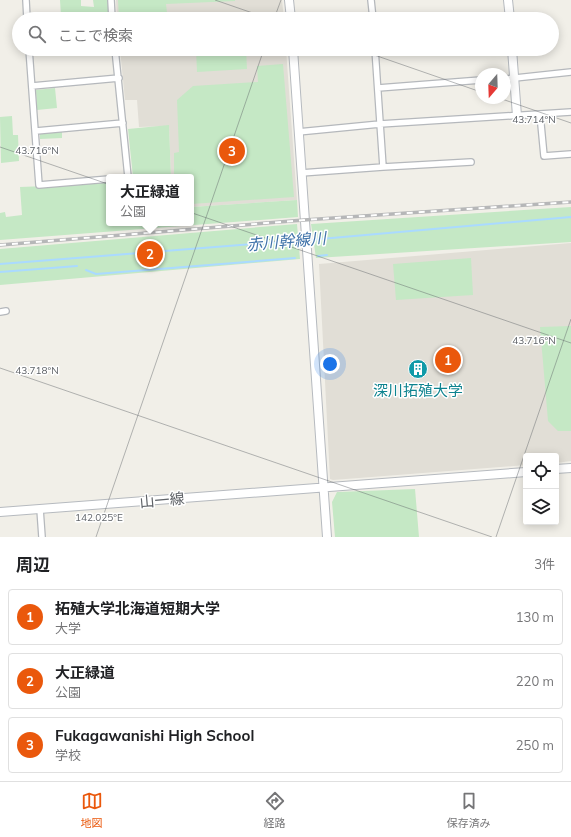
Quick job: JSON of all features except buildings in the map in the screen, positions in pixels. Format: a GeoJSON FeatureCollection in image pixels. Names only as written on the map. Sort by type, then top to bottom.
{"type":"FeatureCollection","features":[{"type":"Feature","properties":{"kind":"street"},"geometry":{"type":"LineString","coordinates":[[26,0],[27,12]]}},
{"type":"Feature","properties":{"kind":"street"},"geometry":{"type":"LineString","coordinates":[[111,0],[112,12]]}},
{"type":"Feature","properties":{"kind":"street"},"geometry":{"type":"LineString","coordinates":[[289,0],[290,12]]}},
{"type":"Feature","properties":{"kind":"street"},"geometry":{"type":"LineString","coordinates":[[371,0],[372,12]]}},
{"type":"Feature","properties":{"kind":"street"},"geometry":{"type":"LineString","coordinates":[[508,0],[509,12]]}},
{"type":"Feature","properties":{"kind":"street"},"geometry":{"type":"LineString","coordinates":[[30,56],[39,185],[106,179]]}},
{"type":"Feature","properties":{"kind":"street"},"geometry":{"type":"LineString","coordinates":[[116,56],[128,174]]}},
{"type":"Feature","properties":{"kind":"street"},"geometry":{"type":"LineString","coordinates":[[293,56],[327,537]]}},
{"type":"Feature","properties":{"kind":"street"},"geometry":{"type":"LineString","coordinates":[[376,56],[383,167]]}},
{"type":"Feature","properties":{"kind":"street"},"geometry":{"type":"LineString","coordinates":[[512,56],[517,116]]}},
{"type":"Feature","properties":{"kind":"street"},"geometry":{"type":"LineString","coordinates":[[511,78],[571,72]]}},
{"type":"Feature","properties":{"kind":"street"},"geometry":{"type":"LineString","coordinates":[[32,86],[119,78]]}},
{"type":"Feature","properties":{"kind":"street"},"geometry":{"type":"LineString","coordinates":[[378,88],[475,80]]}},
{"type":"Feature","properties":{"kind":"street"},"geometry":{"type":"LineString","coordinates":[[298,132],[380,124],[571,112]]}},
{"type":"Feature","properties":{"kind":"street"},"geometry":{"type":"LineString","coordinates":[[540,114],[544,156],[571,154]]}},
{"type":"Feature","properties":{"kind":"street"},"geometry":{"type":"LineString","coordinates":[[36,131],[123,123]]}},
{"type":"Feature","properties":{"kind":"street"},"geometry":{"type":"LineString","coordinates":[[301,173],[471,162]]}},
{"type":"Feature","properties":{"kind":"street"},"geometry":{"type":"LineString","coordinates":[[559,469],[571,468]]}},
{"type":"Feature","properties":{"kind":"street","name":"山一線"},"geometry":{"type":"LineString","coordinates":[[0,512],[523,472]]}},
{"type":"Feature","properties":{"kind":"street"},"geometry":{"type":"LineString","coordinates":[[40,509],[42,537]]}},
{"type":"Feature","properties":{"kind":"shaded area"},"geometry":{"type":"Polygon","coordinates":[[[116,0],[282,0],[283,12],[117,12],[116,0]]]}},
{"type":"Feature","properties":{"kind":"shaded area"},"geometry":{"type":"Polygon","coordinates":[[[121,56],[287,56],[297,200],[194,207],[194,174],[171,174],[169,126],[139,127],[137,100],[125,100],[121,56]]]}},
{"type":"Feature","properties":{"kind":"shaded area"},"geometry":{"type":"Polygon","coordinates":[[[571,243],[571,461],[559,463],[559,453],[523,453],[523,465],[333,480],[330,479],[319,264],[571,243]]]}},
{"type":"Feature","properties":{"kind":"green space"},"geometry":{"type":"Polygon","coordinates":[[[60,0],[81,0],[81,6],[94,7],[93,0],[109,0],[110,12],[61,12],[60,0]]]}},
{"type":"Feature","properties":{"kind":"green space"},"geometry":{"type":"Polygon","coordinates":[[[118,0],[235,0],[166,4],[167,12],[119,12],[118,0]]]}},
{"type":"Feature","properties":{"kind":"green space"},"geometry":{"type":"Polygon","coordinates":[[[196,56],[246,56],[247,69],[197,72],[196,56]]]}},
{"type":"Feature","properties":{"kind":"green space"},"geometry":{"type":"Polygon","coordinates":[[[283,64],[294,197],[194,204],[194,174],[174,174],[174,153],[179,152],[177,100],[193,86],[258,82],[257,66],[283,64]]]}},
{"type":"Feature","properties":{"kind":"green space"},"geometry":{"type":"Polygon","coordinates":[[[55,88],[57,108],[37,110],[36,90],[55,88]]]}},
{"type":"Feature","properties":{"kind":"green space"},"geometry":{"type":"Polygon","coordinates":[[[12,116],[13,135],[18,135],[19,161],[1,163],[0,117],[12,116]]]}},
{"type":"Feature","properties":{"kind":"green space"},"geometry":{"type":"Polygon","coordinates":[[[169,125],[171,174],[133,174],[128,129],[169,125]]]}},
{"type":"Feature","properties":{"kind":"green space"},"geometry":{"type":"Polygon","coordinates":[[[62,132],[62,138],[40,139],[40,133],[62,132]]]}},
{"type":"Feature","properties":{"kind":"green space"},"geometry":{"type":"Polygon","coordinates":[[[106,181],[106,226],[181,226],[0,240],[0,213],[5,212],[6,217],[22,215],[20,187],[72,185],[106,181]]]}},
{"type":"Feature","properties":{"kind":"green space"},"geometry":{"type":"Polygon","coordinates":[[[297,200],[298,217],[194,225],[194,207],[297,200]]]}},
{"type":"Feature","properties":{"kind":"green space"},"geometry":{"type":"Polygon","coordinates":[[[571,207],[571,242],[316,258],[311,224],[571,207]]]}},
{"type":"Feature","properties":{"kind":"green space"},"geometry":{"type":"Polygon","coordinates":[[[297,224],[300,259],[0,285],[0,249],[297,224]]]}},
{"type":"Feature","properties":{"kind":"green space"},"geometry":{"type":"Polygon","coordinates":[[[471,258],[473,295],[396,300],[393,264],[471,258]]]}},
{"type":"Feature","properties":{"kind":"green space"},"geometry":{"type":"Polygon","coordinates":[[[571,326],[571,431],[558,431],[548,421],[540,327],[571,326]]]}},
{"type":"Feature","properties":{"kind":"green space"},"geometry":{"type":"Polygon","coordinates":[[[415,489],[419,537],[335,537],[332,502],[337,492],[415,489]]]}},
{"type":"Feature","properties":{"kind":"waterway","name":"赤川幹線川"},"geometry":{"type":"LineString","coordinates":[[309,240],[571,217]]}},
{"type":"Feature","properties":{"kind":"waterway","name":"赤川幹線川"},"geometry":{"type":"LineString","coordinates":[[0,264],[305,240]]}},
{"type":"Feature","properties":{"kind":"waterway"},"geometry":{"type":"LineString","coordinates":[[318,256],[327,255]]}},
{"type":"Feature","properties":{"kind":"waterway"},"geometry":{"type":"LineString","coordinates":[[86,270],[96,274],[295,258]]}},
{"type":"Feature","properties":{"kind":"waterway"},"geometry":{"type":"LineString","coordinates":[[0,272],[77,266]]}},
{"type":"Feature","properties":{"kind":"railway"},"geometry":{"type":"LineString","coordinates":[[0,245],[304,220],[571,202]]}},
{"type":"Feature","properties":{"kind":"place","name":"Fukagawanishi High School"},"geometry":{"type":"Point","coordinates":[232,151]}},
{"type":"Feature","properties":{"kind":"place","name":"大正緑道"},"geometry":{"type":"Point","coordinates":[150,254]}},
{"type":"Feature","properties":{"kind":"place","name":"拓殖大学北海道短期大学"},"geometry":{"type":"Point","coordinates":[448,360]}},
{"type":"Feature","properties":{"kind":"place","name":"深川拓殖大学"},"geometry":{"type":"Point","coordinates":[418,369]}}]}
